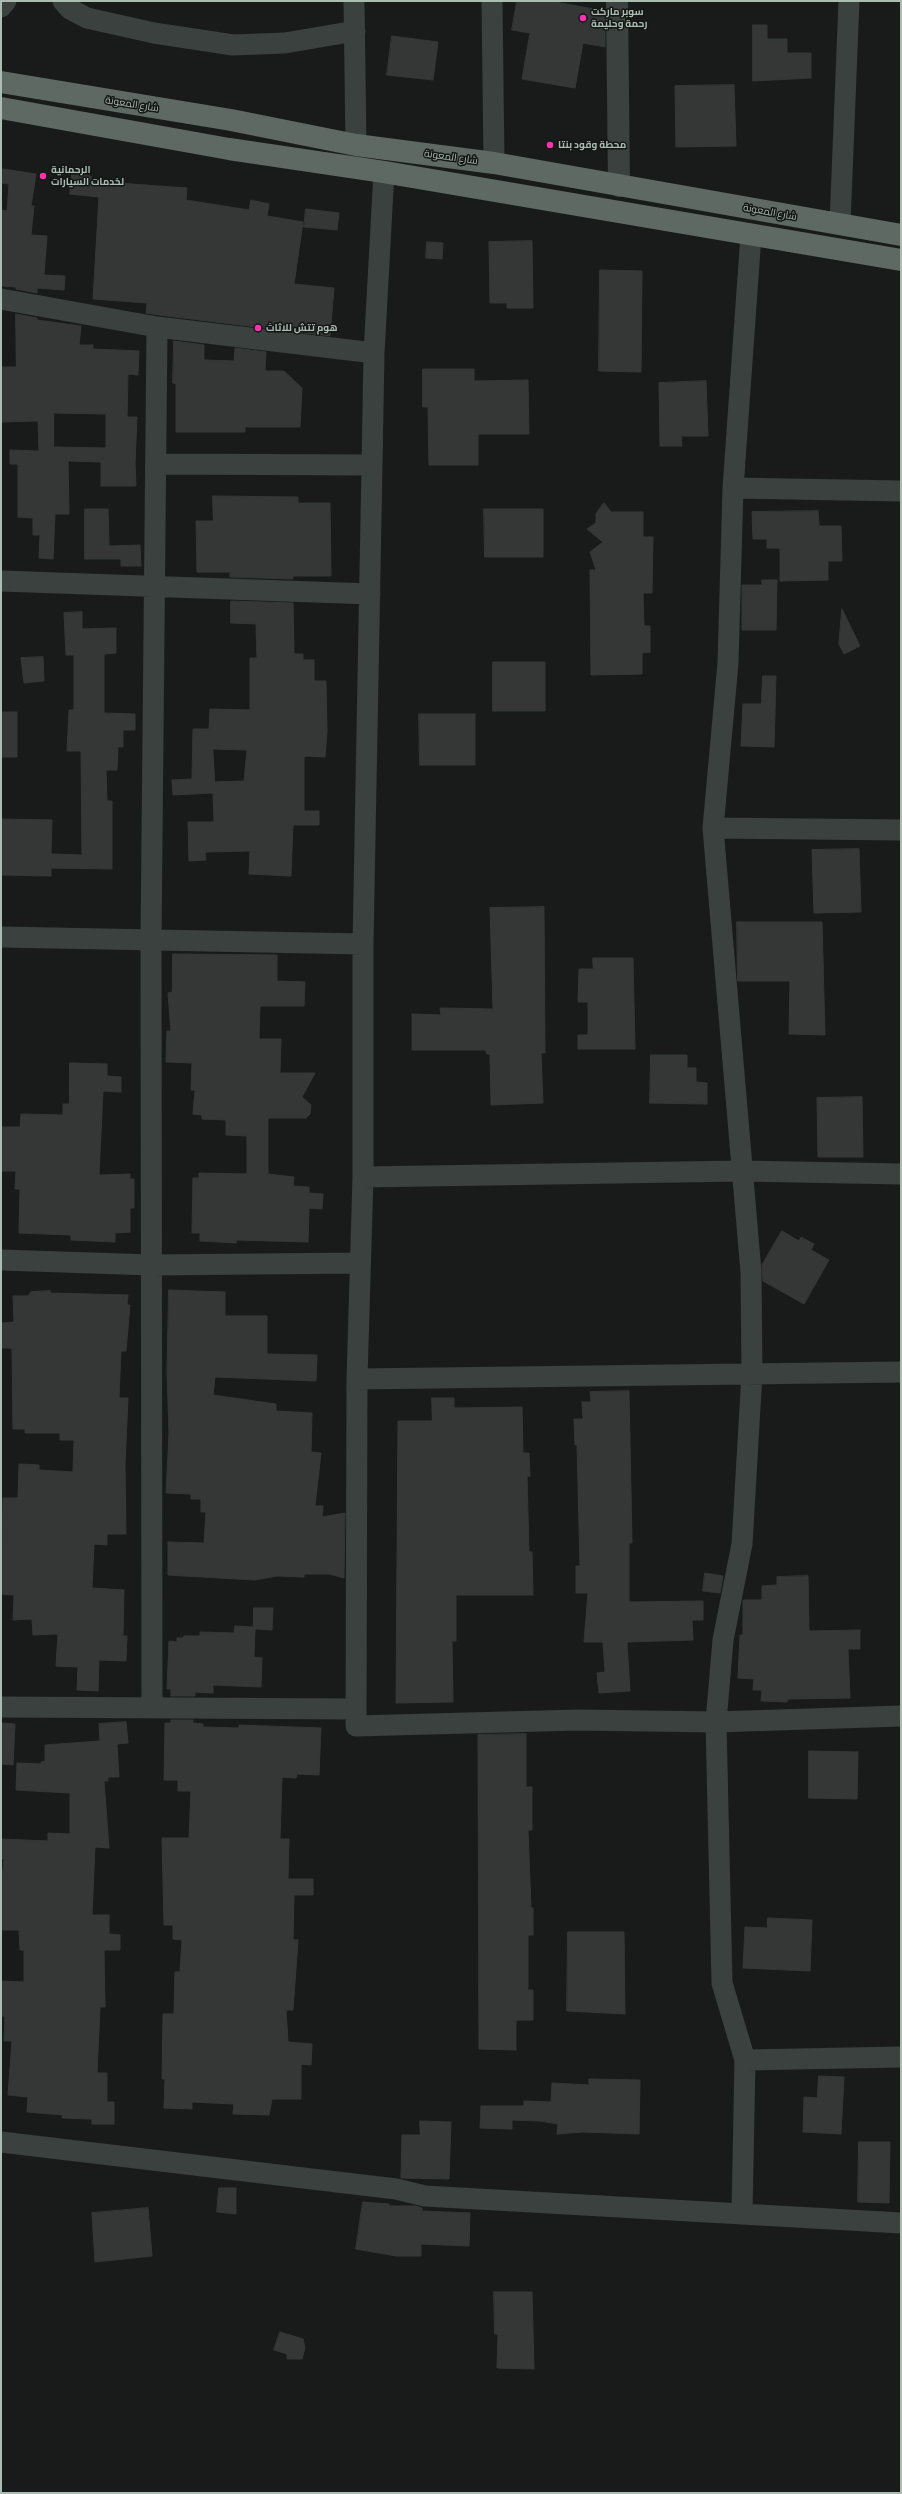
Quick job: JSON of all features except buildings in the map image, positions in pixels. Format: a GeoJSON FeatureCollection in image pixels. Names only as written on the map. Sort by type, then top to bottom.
{"type":"FeatureCollection","features":[{"type":"Feature","properties":{"kind":"highway","name":"شارع المعونة"},"geometry":{"type":"LineString","coordinates":[[1,82],[231,120],[356,145],[494,163],[901,235]]}},
{"type":"Feature","properties":{"kind":"highway"},"geometry":{"type":"LineString","coordinates":[[1,108],[229,149],[384,172],[901,260]]}},
{"type":"Feature","properties":{"kind":"street"},"geometry":{"type":"LineString","coordinates":[[1,7],[6,1]]}},
{"type":"Feature","properties":{"kind":"street"},"geometry":{"type":"LineString","coordinates":[[62,1],[70,9],[87,18],[154,33],[233,45],[270,45],[355,31]]}},
{"type":"Feature","properties":{"kind":"street"},"geometry":{"type":"LineString","coordinates":[[354,1],[356,145]]}},
{"type":"Feature","properties":{"kind":"street"},"geometry":{"type":"LineString","coordinates":[[492,1],[494,163]]}},
{"type":"Feature","properties":{"kind":"street"},"geometry":{"type":"LineString","coordinates":[[618,1],[619,186]]}},
{"type":"Feature","properties":{"kind":"street"},"geometry":{"type":"LineString","coordinates":[[840,224],[849,1]]}},
{"type":"Feature","properties":{"kind":"street"},"geometry":{"type":"LineString","coordinates":[[384,172],[374,353],[363,944],[363,1177],[357,1379],[356,1726],[578,1720],[716,1722],[901,1716]]}},
{"type":"Feature","properties":{"kind":"street"},"geometry":{"type":"LineString","coordinates":[[742,2213],[745,2060],[722,1983],[716,1722],[723,1640],[742,1544],[752,1374],[751,1272],[713,828],[728,663],[733,488],[751,235]]}},
{"type":"Feature","properties":{"kind":"street"},"geometry":{"type":"LineString","coordinates":[[1,299],[157,327],[374,353]]}},
{"type":"Feature","properties":{"kind":"street"},"geometry":{"type":"LineString","coordinates":[[152,1708],[151,939],[153,585],[157,327]]}},
{"type":"Feature","properties":{"kind":"street"},"geometry":{"type":"LineString","coordinates":[[156,464],[372,465]]}},
{"type":"Feature","properties":{"kind":"street"},"geometry":{"type":"LineString","coordinates":[[733,488],[901,491]]}},
{"type":"Feature","properties":{"kind":"street"},"geometry":{"type":"LineString","coordinates":[[1,581],[153,585],[370,594]]}},
{"type":"Feature","properties":{"kind":"street"},"geometry":{"type":"LineString","coordinates":[[713,828],[901,830]]}},
{"type":"Feature","properties":{"kind":"street"},"geometry":{"type":"LineString","coordinates":[[1,937],[363,944]]}},
{"type":"Feature","properties":{"kind":"street"},"geometry":{"type":"LineString","coordinates":[[363,1177],[742,1171],[901,1174]]}},
{"type":"Feature","properties":{"kind":"street"},"geometry":{"type":"LineString","coordinates":[[1,1260],[152,1265],[360,1263]]}},
{"type":"Feature","properties":{"kind":"street"},"geometry":{"type":"LineString","coordinates":[[357,1379],[901,1372]]}},
{"type":"Feature","properties":{"kind":"street"},"geometry":{"type":"LineString","coordinates":[[1,1707],[355,1709]]}},
{"type":"Feature","properties":{"kind":"street"},"geometry":{"type":"LineString","coordinates":[[745,2060],[901,2057]]}},
{"type":"Feature","properties":{"kind":"street"},"geometry":{"type":"LineString","coordinates":[[1,2142],[396,2189],[425,2196],[590,2207],[742,2213],[901,2224]]}},
{"type":"Feature","properties":{"kind":"place","name":"سوبر ماركت رحمة وحليمة"},"geometry":{"type":"Point","coordinates":[583,18]}},
{"type":"Feature","properties":{"kind":"place","name":"محطة وقود بنتا"},"geometry":{"type":"Point","coordinates":[550,145]}},
{"type":"Feature","properties":{"kind":"place","name":"الرحمانية لخدمات السيارات"},"geometry":{"type":"Point","coordinates":[43,176]}},
{"type":"Feature","properties":{"kind":"place","name":"هوم تتش للاثاث"},"geometry":{"type":"Point","coordinates":[258,328]}}]}
